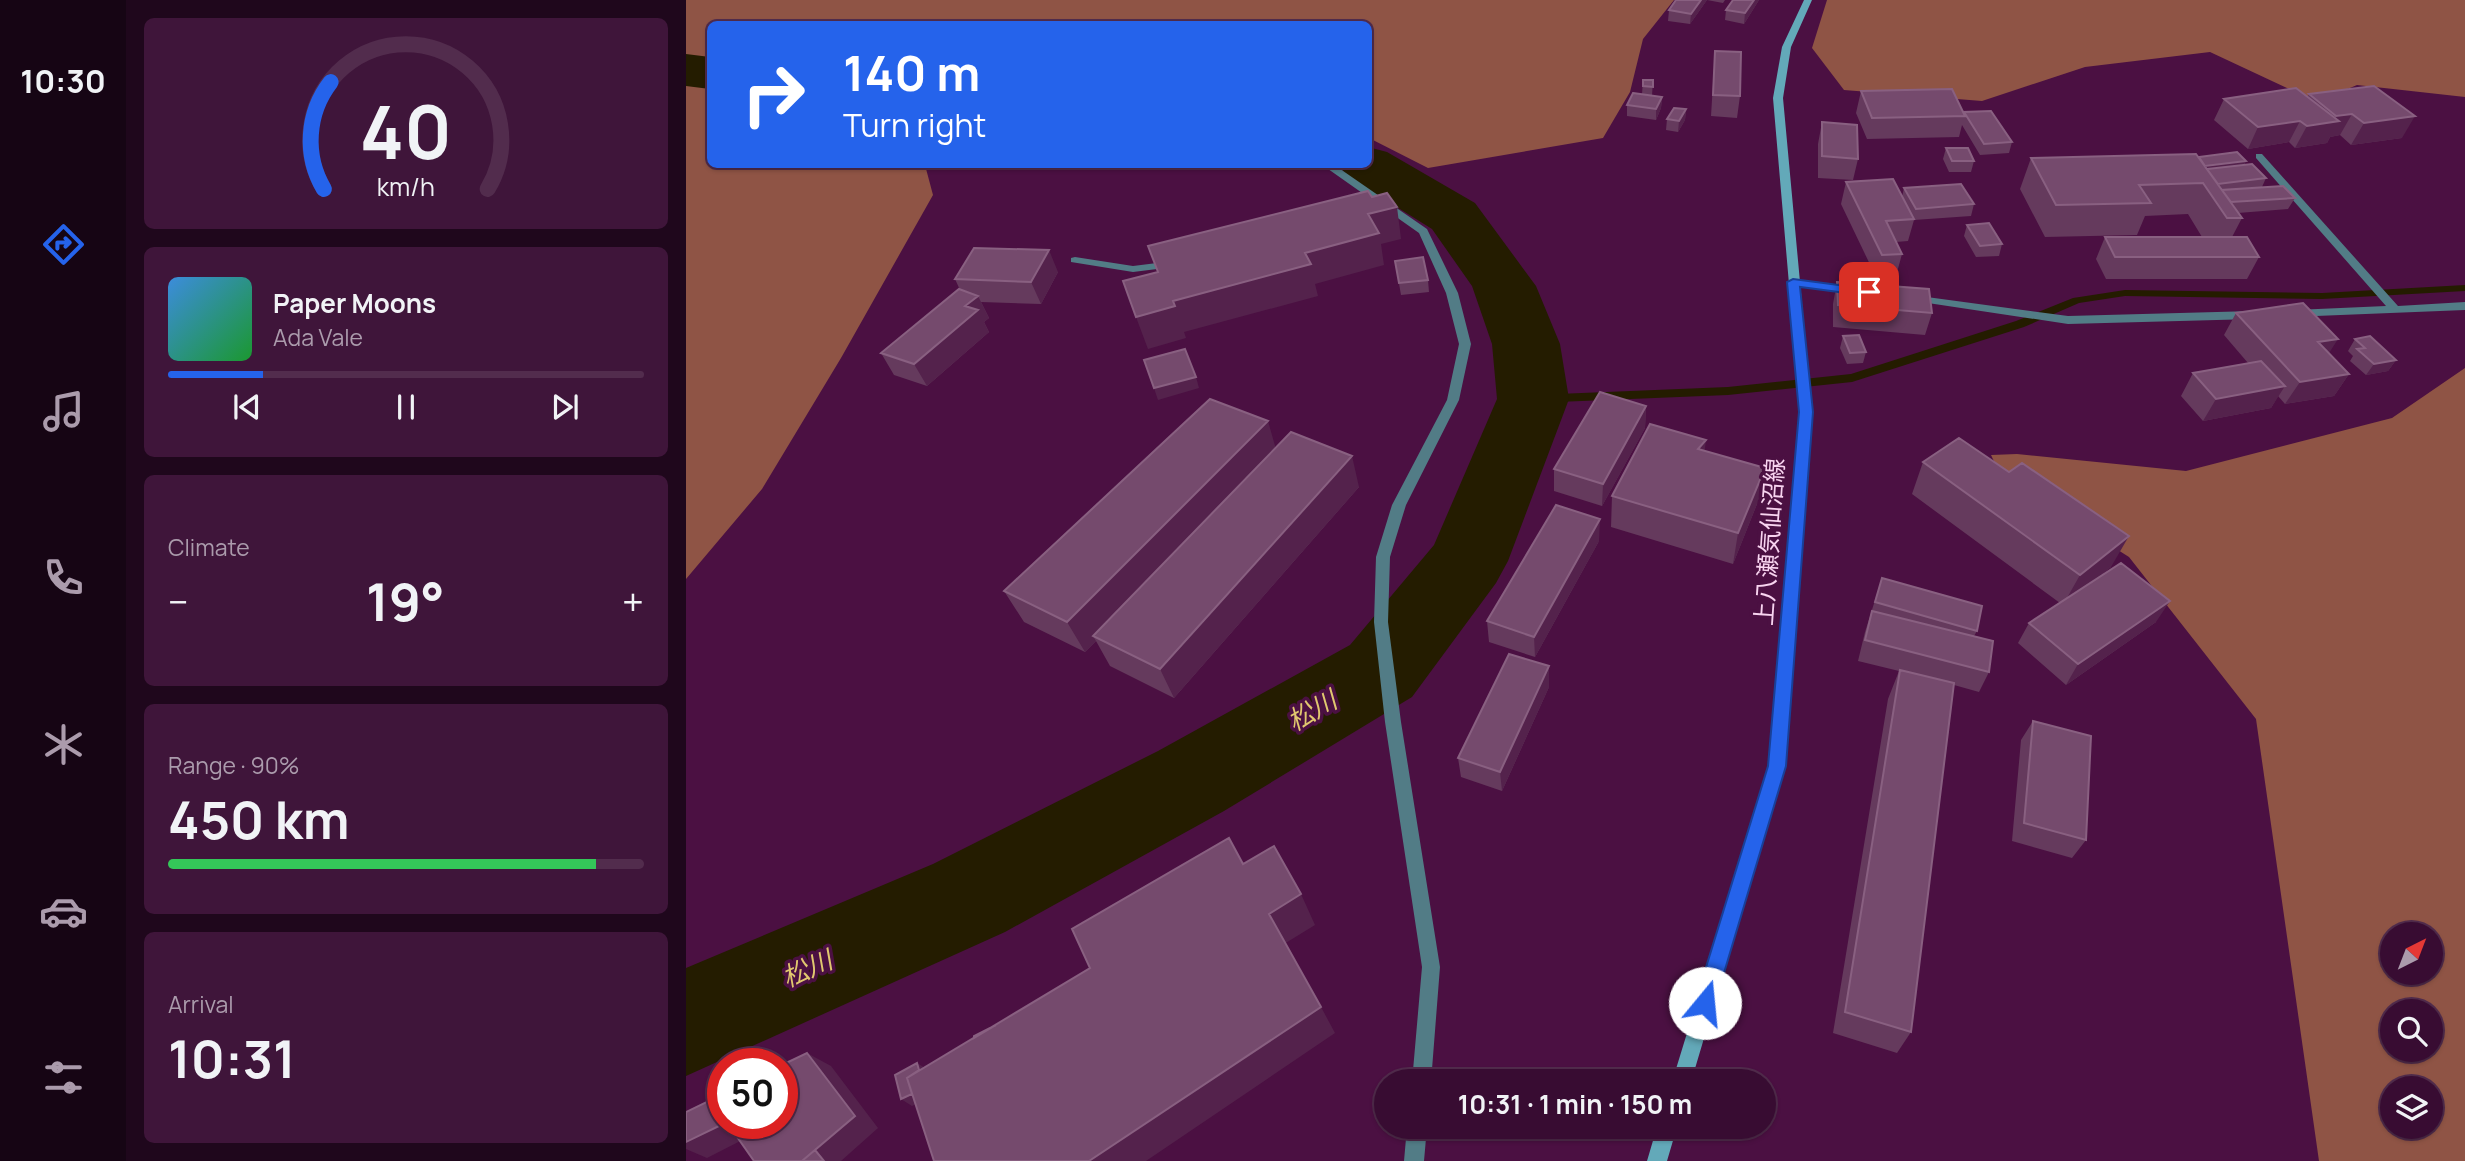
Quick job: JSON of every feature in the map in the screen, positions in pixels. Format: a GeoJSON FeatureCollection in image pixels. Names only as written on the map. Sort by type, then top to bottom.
{"type":"FeatureCollection","features":[{"type":"Feature","properties":{"kind":"main road","name":"上八瀬気仙沼線"},"geometry":{"type":"LineString","coordinates":[[1685,1069],[1777,766],[1806,412],[1778,98],[1781,64],[1791,32],[1808,0]]}},
{"type":"Feature","properties":{"kind":"main road"},"geometry":{"type":"LineString","coordinates":[[1657,1161],[1663,1139]]}},
{"type":"Feature","properties":{"kind":"street"},"geometry":{"type":"LineString","coordinates":[[2259,156],[2395,309]]}},
{"type":"Feature","properties":{"kind":"street"},"geometry":{"type":"LineString","coordinates":[[1331,168],[1423,230],[1452,293],[1465,344],[1453,400],[1399,505],[1383,557],[1381,622],[1393,722],[1431,967],[1422,1069]]}},
{"type":"Feature","properties":{"kind":"street"},"geometry":{"type":"LineString","coordinates":[[1382,214],[1396,211]]}},
{"type":"Feature","properties":{"kind":"street"},"geometry":{"type":"LineString","coordinates":[[1075,260],[1133,269],[1179,263]]}},
{"type":"Feature","properties":{"kind":"street"},"geometry":{"type":"LineString","coordinates":[[1793,282],[1861,291]]}},
{"type":"Feature","properties":{"kind":"street"},"geometry":{"type":"LineString","coordinates":[[1902,297],[2068,320],[2264,315]]}},
{"type":"Feature","properties":{"kind":"street"},"geometry":{"type":"LineString","coordinates":[[2278,315],[2465,306]]}},
{"type":"Feature","properties":{"kind":"street"},"geometry":{"type":"LineString","coordinates":[[1414,1161],[1416,1139]]}},
{"type":"Feature","properties":{"kind":"shaded area"},"geometry":{"type":"Polygon","coordinates":[[[686,0],[1674,0],[1643,39],[1630,92],[1603,138],[1428,168],[1372,140],[1372,21],[707,21],[707,168],[926,168],[933,195],[841,358],[762,489],[686,579],[686,0]]]}},
{"type":"Feature","properties":{"kind":"shaded area"},"geometry":{"type":"Polygon","coordinates":[[[1827,0],[2465,0],[2465,97],[2357,85],[2317,102],[2210,52],[2085,67],[1982,101],[1844,90],[1812,48],[1827,0]]]}},
{"type":"Feature","properties":{"kind":"shaded area"},"geometry":{"type":"Polygon","coordinates":[[[2465,368],[2465,1161],[2319,1161],[2256,719],[2129,557],[2001,476],[1991,455],[2017,454],[2186,471],[2392,418],[2465,368]]]}},
{"type":"Feature","properties":{"kind":"building"},"geometry":{"type":"Polygon","coordinates":[[[1676,0],[1701,0],[1691,14],[1669,10],[1676,0]]]}},
{"type":"Feature","properties":{"kind":"building"},"geometry":{"type":"Polygon","coordinates":[[[1733,0],[1754,0],[1745,13],[1726,10],[1733,0]]]}},
{"type":"Feature","properties":{"kind":"building"},"geometry":{"type":"Polygon","coordinates":[[[1715,51],[1741,52],[1740,96],[1713,95],[1715,51]]]}},
{"type":"Feature","properties":{"kind":"building"},"geometry":{"type":"Polygon","coordinates":[[[1643,80],[1653,80],[1653,87],[1643,86],[1643,80]]]}},
{"type":"Feature","properties":{"kind":"building"},"geometry":{"type":"Polygon","coordinates":[[[2374,86],[2415,116],[2364,123],[2352,114],[2336,116],[2309,94],[2374,86]]]}},
{"type":"Feature","properties":{"kind":"building"},"geometry":{"type":"Polygon","coordinates":[[[2296,88],[2339,121],[2307,126],[2300,121],[2258,127],[2224,99],[2296,88]]]}},
{"type":"Feature","properties":{"kind":"building"},"geometry":{"type":"Polygon","coordinates":[[[1952,89],[1965,116],[1872,118],[1861,91],[1952,89]]]}},
{"type":"Feature","properties":{"kind":"building"},"geometry":{"type":"Polygon","coordinates":[[[1633,93],[1662,97],[1656,109],[1627,105],[1633,93]]]}},
{"type":"Feature","properties":{"kind":"building"},"geometry":{"type":"Polygon","coordinates":[[[1674,108],[1686,109],[1679,121],[1667,119],[1674,108]]]}},
{"type":"Feature","properties":{"kind":"building"},"geometry":{"type":"Polygon","coordinates":[[[1991,111],[2012,142],[1984,144],[1964,112],[1991,111]]]}},
{"type":"Feature","properties":{"kind":"building"},"geometry":{"type":"Polygon","coordinates":[[[1822,122],[1857,125],[1858,159],[1822,156],[1822,122]]]}},
{"type":"Feature","properties":{"kind":"building"},"geometry":{"type":"Polygon","coordinates":[[[1946,148],[1968,148],[1974,161],[1952,161],[1946,148]]]}},
{"type":"Feature","properties":{"kind":"building"},"geometry":{"type":"Polygon","coordinates":[[[2237,152],[2246,161],[2205,166],[2199,157],[2237,152]]]}},
{"type":"Feature","properties":{"kind":"building"},"geometry":{"type":"Polygon","coordinates":[[[2196,154],[2242,218],[2227,218],[2203,183],[2139,185],[2151,203],[2056,205],[2031,158],[2196,154]]]}},
{"type":"Feature","properties":{"kind":"building"},"geometry":{"type":"Polygon","coordinates":[[[2252,164],[2266,178],[2218,184],[2207,169],[2252,164]]]}},
{"type":"Feature","properties":{"kind":"building"},"geometry":{"type":"Polygon","coordinates":[[[1893,179],[1914,219],[1886,221],[1902,254],[1882,255],[1846,182],[1893,179]]]}},
{"type":"Feature","properties":{"kind":"building"},"geometry":{"type":"Polygon","coordinates":[[[1961,184],[1974,204],[1916,209],[1904,188],[1961,184]]]}},
{"type":"Feature","properties":{"kind":"building"},"geometry":{"type":"Polygon","coordinates":[[[2283,186],[2295,198],[2231,202],[2222,190],[2283,186]]]}},
{"type":"Feature","properties":{"kind":"building"},"geometry":{"type":"Polygon","coordinates":[[[1368,191],[1372,197],[1387,193],[1397,207],[1368,214],[1379,233],[1305,253],[1311,264],[1173,301],[1175,306],[1136,317],[1123,281],[1158,272],[1148,246],[1368,191]]]}},
{"type":"Feature","properties":{"kind":"building"},"geometry":{"type":"Polygon","coordinates":[[[1989,223],[2002,244],[1980,246],[1967,225],[1989,223]]]}},
{"type":"Feature","properties":{"kind":"building"},"geometry":{"type":"Polygon","coordinates":[[[2105,237],[2247,237],[2259,257],[2115,257],[2105,237]]]}},
{"type":"Feature","properties":{"kind":"building"},"geometry":{"type":"Polygon","coordinates":[[[974,248],[1049,250],[1031,282],[955,279],[974,248]]]}},
{"type":"Feature","properties":{"kind":"building"},"geometry":{"type":"Polygon","coordinates":[[[1423,257],[1428,280],[1399,283],[1395,261],[1423,257]]]}},
{"type":"Feature","properties":{"kind":"building"},"geometry":{"type":"Polygon","coordinates":[[[1837,282],[1929,289],[1932,313],[1838,305],[1837,282]]]}},
{"type":"Feature","properties":{"kind":"building"},"geometry":{"type":"Polygon","coordinates":[[[959,289],[978,296],[965,306],[978,310],[914,364],[881,353],[959,289]]]}},
{"type":"Feature","properties":{"kind":"building"},"geometry":{"type":"Polygon","coordinates":[[[2303,303],[2338,339],[2318,342],[2349,374],[2300,382],[2236,313],[2303,303]]]}},
{"type":"Feature","properties":{"kind":"building"},"geometry":{"type":"Polygon","coordinates":[[[1859,335],[1866,352],[1850,353],[1843,336],[1859,335]]]}},
{"type":"Feature","properties":{"kind":"building"},"geometry":{"type":"Polygon","coordinates":[[[2370,336],[2396,360],[2374,364],[2357,349],[2365,348],[2355,339],[2370,336]]]}},
{"type":"Feature","properties":{"kind":"building"},"geometry":{"type":"Polygon","coordinates":[[[1185,349],[1196,377],[1154,388],[1144,360],[1185,349]]]}},
{"type":"Feature","properties":{"kind":"building"},"geometry":{"type":"Polygon","coordinates":[[[2261,361],[2285,386],[2216,399],[2193,373],[2261,361]]]}},
{"type":"Feature","properties":{"kind":"building"},"geometry":{"type":"Polygon","coordinates":[[[1600,392],[1646,406],[1603,484],[1554,469],[1600,392]]]}},
{"type":"Feature","properties":{"kind":"building"},"geometry":{"type":"Polygon","coordinates":[[[1210,399],[1268,421],[1067,622],[1004,591],[1210,399]]]}},
{"type":"Feature","properties":{"kind":"building"},"geometry":{"type":"Polygon","coordinates":[[[1650,424],[1706,440],[1698,449],[1765,468],[1738,533],[1612,496],[1650,424]]]}},
{"type":"Feature","properties":{"kind":"building"},"geometry":{"type":"Polygon","coordinates":[[[1291,432],[1352,456],[1160,669],[1093,636],[1291,432]]]}},
{"type":"Feature","properties":{"kind":"building"},"geometry":{"type":"Polygon","coordinates":[[[1959,438],[2009,472],[2022,463],[2129,536],[2080,575],[1923,462],[1959,438]]]}},
{"type":"Feature","properties":{"kind":"building"},"geometry":{"type":"Polygon","coordinates":[[[1556,505],[1600,519],[1534,637],[1487,621],[1556,505]]]}},
{"type":"Feature","properties":{"kind":"building"},"geometry":{"type":"Polygon","coordinates":[[[2121,563],[2170,601],[2078,664],[2029,623],[2121,563]]]}},
{"type":"Feature","properties":{"kind":"building"},"geometry":{"type":"Polygon","coordinates":[[[1882,578],[1982,606],[1977,631],[1875,602],[1882,578]]]}},
{"type":"Feature","properties":{"kind":"building"},"geometry":{"type":"Polygon","coordinates":[[[1872,611],[1993,641],[1989,672],[1865,640],[1872,611]]]}},
{"type":"Feature","properties":{"kind":"building"},"geometry":{"type":"Polygon","coordinates":[[[1509,654],[1549,666],[1500,772],[1458,758],[1509,654]]]}},
{"type":"Feature","properties":{"kind":"building"},"geometry":{"type":"Polygon","coordinates":[[[1900,670],[1954,683],[1911,1032],[1845,1012],[1900,670]]]}},
{"type":"Feature","properties":{"kind":"building"},"geometry":{"type":"Polygon","coordinates":[[[2033,721],[2091,736],[2086,840],[2024,823],[2033,721]]]}},
{"type":"Feature","properties":{"kind":"building"},"geometry":{"type":"Polygon","coordinates":[[[1229,838],[1243,864],[1274,846],[1301,894],[1269,914],[1321,1007],[1089,1161],[934,1161],[907,1078],[1090,968],[1072,929],[1229,838]]]}},
{"type":"Feature","properties":{"kind":"building"},"geometry":{"type":"Polygon","coordinates":[[[807,1053],[855,1116],[802,1161],[754,1161],[739,1139],[798,1139],[798,1057],[807,1053]]]}},
{"type":"Feature","properties":{"kind":"building"},"geometry":{"type":"Polygon","coordinates":[[[917,1063],[919,1070],[907,1078],[912,1094],[901,1099],[895,1075],[917,1063]]]}},
{"type":"Feature","properties":{"kind":"building"},"geometry":{"type":"Polygon","coordinates":[[[707,1102],[707,1132],[686,1142],[686,1112],[707,1102]]]}},
{"type":"Feature","properties":{"kind":"building"},"geometry":{"type":"Polygon","coordinates":[[[815,1150],[824,1161],[802,1161],[815,1150]]]}},
{"type":"Feature","properties":{"kind":"waterway","name":"松川"},"geometry":{"type":"LineString","coordinates":[[686,70],[707,73]]}},
{"type":"Feature","properties":{"kind":"waterway","name":"松川"},"geometry":{"type":"LineString","coordinates":[[686,1022],[969,898],[1191,781],[1381,671],[1467,561],[1533,399],[1526,344],[1504,286],[1454,216],[1372,167]]}},
{"type":"Feature","properties":{"kind":"waterway"},"geometry":{"type":"LineString","coordinates":[[1533,399],[1728,391],[1852,378],[2020,324],[2077,300],[2125,293],[2322,296],[2465,288]]}},
{"type":"Feature","properties":{"kind":"route"},"geometry":{"type":"LineString","coordinates":[[1705,1003],[1777,766],[1806,412],[1793,282],[1869,292]]}}]}
